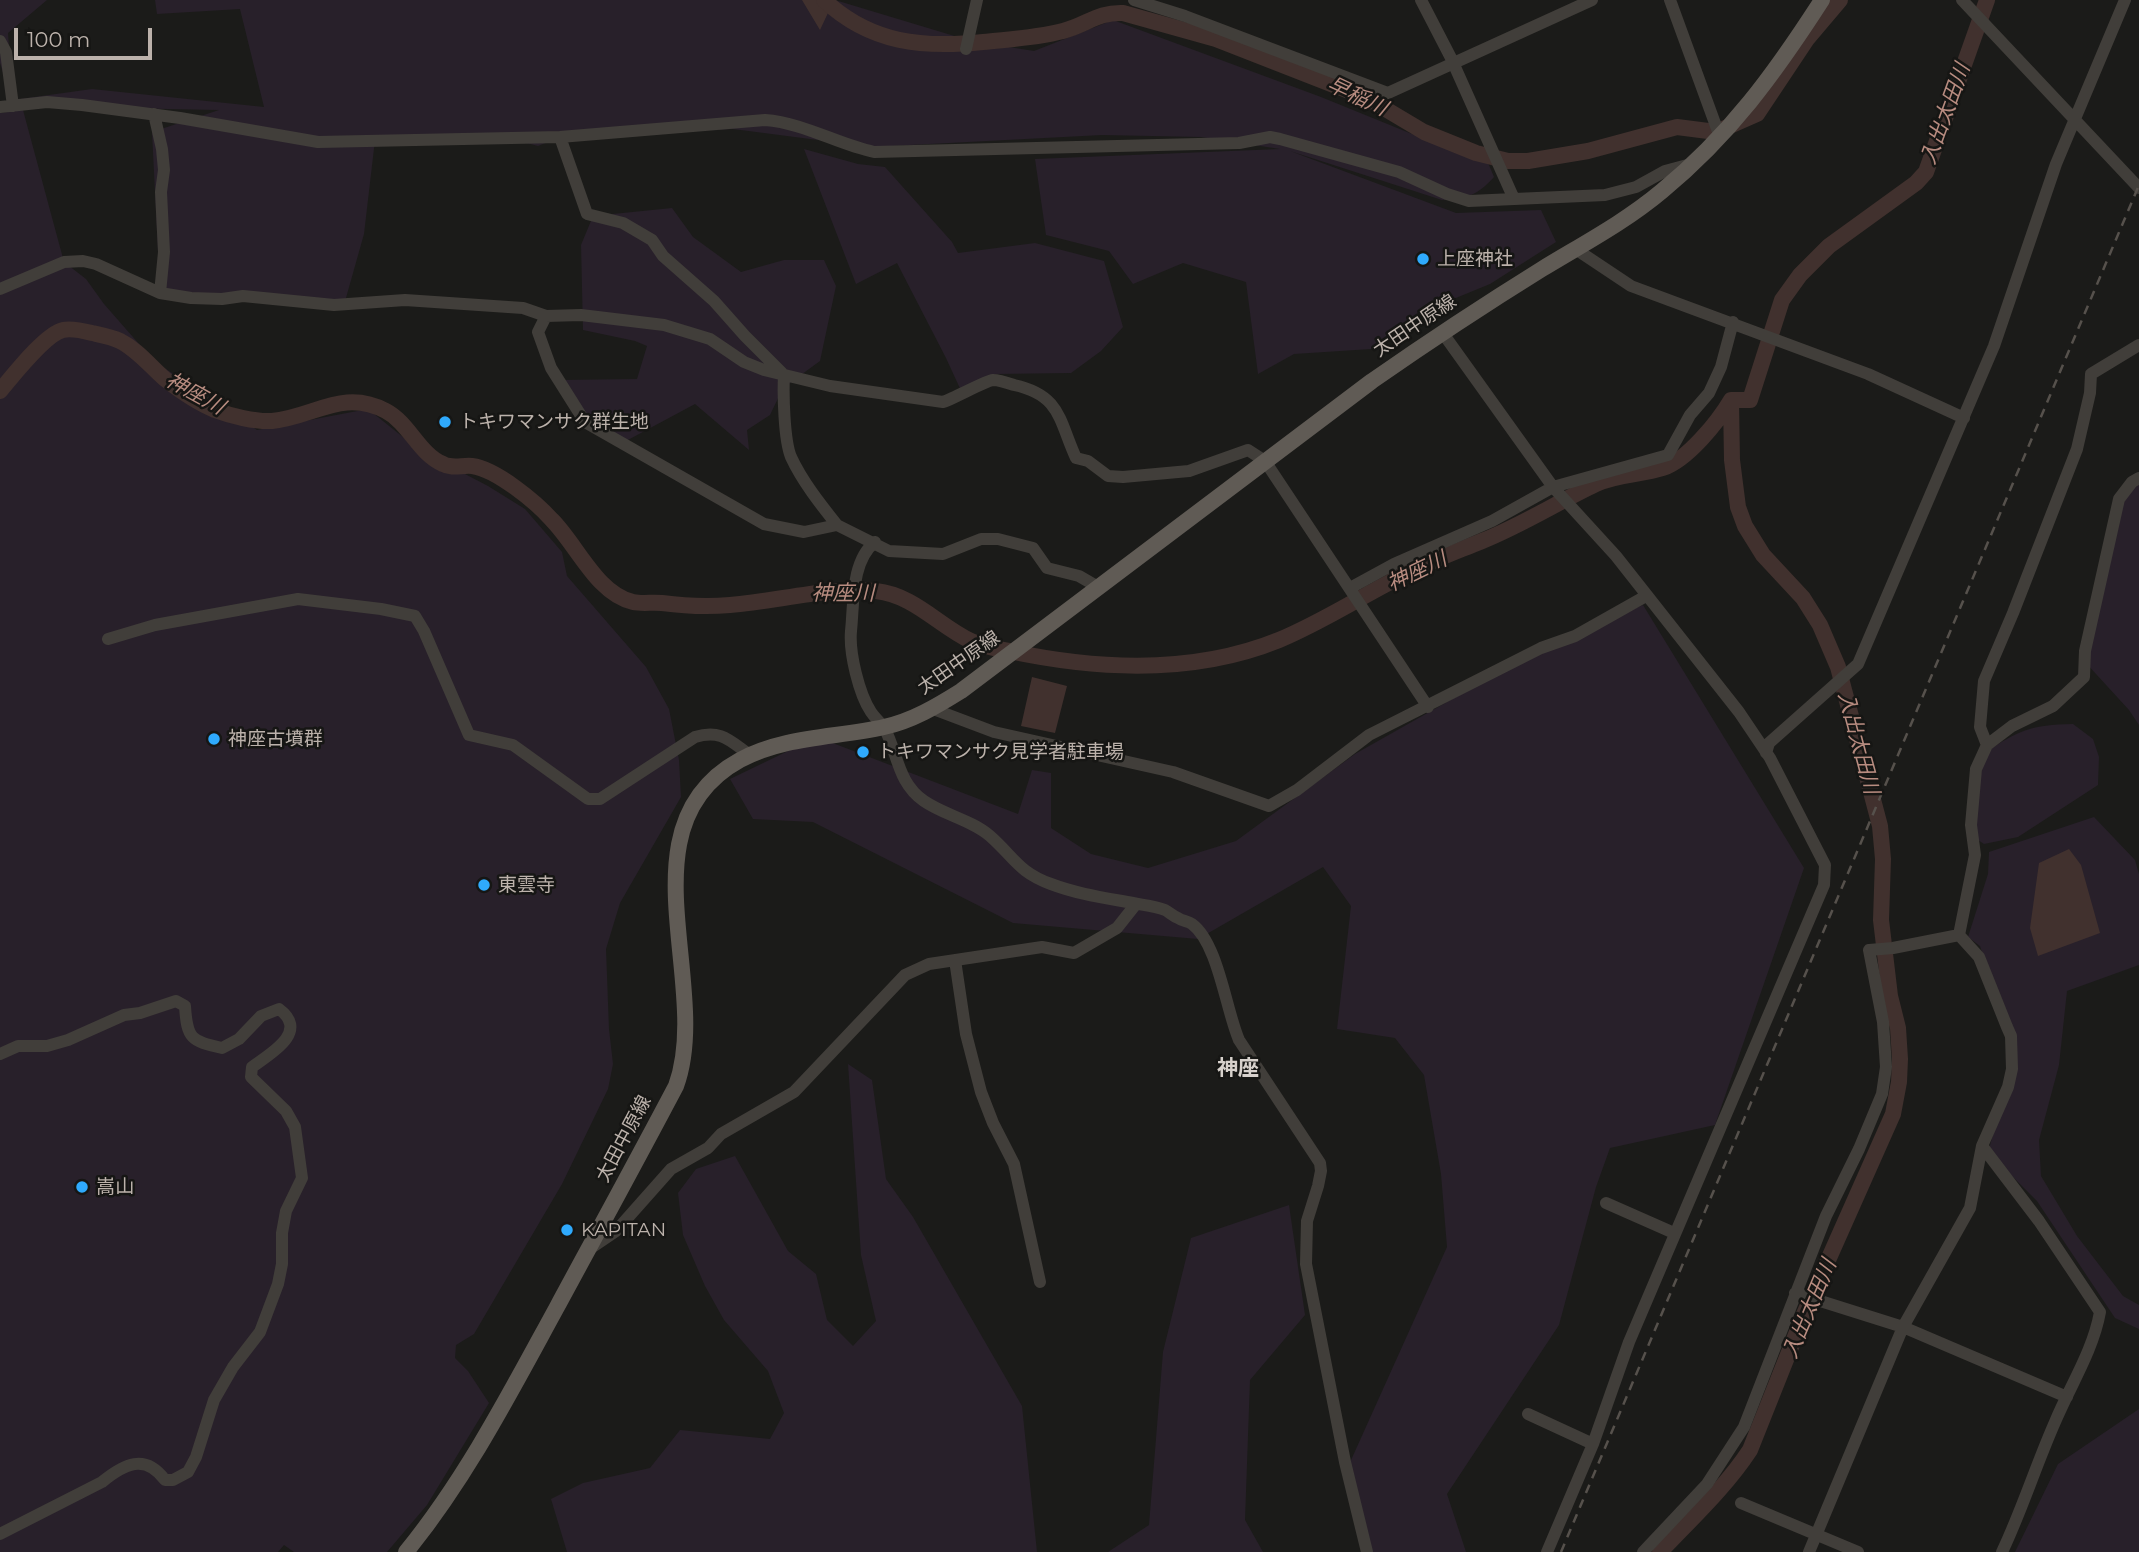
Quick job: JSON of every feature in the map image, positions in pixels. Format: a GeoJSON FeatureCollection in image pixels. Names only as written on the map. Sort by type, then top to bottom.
{"type":"FeatureCollection","features":[{"type":"Feature","properties":{"kind":"main road","name":"太田中原線"},"geometry":{"type":"LineString","coordinates":[[406,1552],[472,1458],[513,1390],[676,1086],[682,1070],[686,1023],[676,893],[677,852],[687,817],[701,792],[716,776],[750,755],[777,744],[884,727],[933,709],[961,691],[1372,381],[1442,332],[1629,217],[1720,137],[1750,104],[1779,66],[1822,0]]}},
{"type":"Feature","properties":{"kind":"street"},"geometry":{"type":"LineString","coordinates":[[965,49],[977,0]]}},
{"type":"Feature","properties":{"kind":"street"},"geometry":{"type":"LineString","coordinates":[[1134,0],[1185,16],[1388,93],[1592,0]]}},
{"type":"Feature","properties":{"kind":"street"},"geometry":{"type":"LineString","coordinates":[[1421,0],[1453,62],[1514,199]]}},
{"type":"Feature","properties":{"kind":"street"},"geometry":{"type":"LineString","coordinates":[[1670,0],[1720,137]]}},
{"type":"Feature","properties":{"kind":"street"},"geometry":{"type":"LineString","coordinates":[[1766,753],[1769,743],[1858,664],[1994,346],[2056,164],[2126,0]]}},
{"type":"Feature","properties":{"kind":"street"},"geometry":{"type":"LineString","coordinates":[[1965,3],[2139,188]]}},
{"type":"Feature","properties":{"kind":"street"},"geometry":{"type":"LineString","coordinates":[[0,41],[6,52],[7,107],[47,102],[154,114],[318,142],[560,137],[765,120],[785,121],[874,152],[1239,142],[1270,137],[1399,172],[1469,201],[1605,195],[1636,187],[1665,171],[1691,164]]}},
{"type":"Feature","properties":{"kind":"street"},"geometry":{"type":"LineString","coordinates":[[154,114],[164,170],[161,192],[164,252],[160,293]]}},
{"type":"Feature","properties":{"kind":"street"},"geometry":{"type":"LineString","coordinates":[[560,137],[587,214],[623,223],[652,240],[663,256],[714,301],[784,375],[783,398],[790,455],[821,505],[837,525],[889,551],[943,554],[981,539],[1033,548],[1047,568],[1079,576],[1098,587]]}},
{"type":"Feature","properties":{"kind":"street"},"geometry":{"type":"LineString","coordinates":[[1577,250],[1631,286],[1868,374],[1964,418]]}},
{"type":"Feature","properties":{"kind":"street"},"geometry":{"type":"LineString","coordinates":[[0,289],[64,262],[83,261],[96,264],[160,293],[191,298],[222,299],[243,296],[334,305],[405,300],[523,308],[546,316],[580,315],[674,327],[710,338],[744,362],[830,386],[888,392],[928,401],[958,397],[992,380],[1033,390],[1058,410],[1076,458],[1088,460],[1108,476],[1189,471],[1248,450],[1265,461],[1428,706]]}},
{"type":"Feature","properties":{"kind":"street"},"geometry":{"type":"LineString","coordinates":[[546,316],[538,332],[542,344],[551,368],[585,422],[764,524],[804,532],[837,525]]}},
{"type":"Feature","properties":{"kind":"street"},"geometry":{"type":"LineString","coordinates":[[1350,588],[1394,564],[1492,521],[1553,487],[1668,455],[1690,415],[1709,393],[1721,368],[1733,323]]}},
{"type":"Feature","properties":{"kind":"street"},"geometry":{"type":"LineString","coordinates":[[1442,332],[1553,487],[1616,556],[1739,712],[1766,753],[1825,865],[1824,885],[1674,1233],[1629,1342],[1593,1444],[1547,1552]]}},
{"type":"Feature","properties":{"kind":"street"},"geometry":{"type":"LineString","coordinates":[[1987,745],[1980,727],[1984,681],[2077,449],[2090,393],[2091,374],[2139,345]]}},
{"type":"Feature","properties":{"kind":"street"},"geometry":{"type":"LineString","coordinates":[[1959,935],[1975,855],[1971,825],[1976,769],[1987,745],[2012,726],[2053,706],[2084,677],[2085,651],[2119,499],[2132,482],[2139,478]]}},
{"type":"Feature","properties":{"kind":"street"},"geometry":{"type":"LineString","coordinates":[[875,542],[867,548],[860,562],[850,639],[857,678],[870,711],[884,727],[902,778],[909,789],[925,802],[988,833],[1016,864],[1052,885],[1102,898],[1164,909],[1179,919],[1191,922],[1212,953],[1231,1023],[1239,1040],[1320,1163],[1318,1186],[1307,1221],[1306,1264],[1345,1462],[1367,1552]]}},
{"type":"Feature","properties":{"kind":"street"},"geometry":{"type":"LineString","coordinates":[[933,709],[994,732],[1172,772],[1269,806],[1297,790],[1368,735],[1541,648],[1575,636],[1646,596]]}},
{"type":"Feature","properties":{"kind":"street"},"geometry":{"type":"LineString","coordinates":[[107,639],[155,625],[298,599],[381,609],[415,616],[469,734],[513,746],[588,799],[600,799],[695,737],[707,733],[721,735],[750,755]]}},
{"type":"Feature","properties":{"kind":"street"},"geometry":{"type":"LineString","coordinates":[[588,1251],[616,1231],[671,1169],[708,1148],[721,1134],[794,1092],[898,980],[929,964],[955,960],[1042,947],[1074,953],[1117,928],[1136,904]]}},
{"type":"Feature","properties":{"kind":"street"},"geometry":{"type":"LineString","coordinates":[[1808,1552],[1903,1327],[1970,1208],[1982,1146],[2008,1087],[2011,1036],[1979,957],[1959,935]]}},
{"type":"Feature","properties":{"kind":"street"},"geometry":{"type":"LineString","coordinates":[[1643,1552],[1707,1484],[1744,1427],[1826,1216],[1882,1094],[1886,1067],[1883,1022],[1869,950],[1959,935]]}},
{"type":"Feature","properties":{"kind":"street"},"geometry":{"type":"LineString","coordinates":[[955,960],[966,1034],[981,1092],[1014,1164],[1040,1282]]}},
{"type":"Feature","properties":{"kind":"street"},"geometry":{"type":"LineString","coordinates":[[0,1054],[18,1046],[47,1046],[68,1041],[124,1015],[140,1013],[176,1001],[185,1006],[186,1027],[191,1037],[222,1048],[239,1039],[261,1016],[279,1009],[287,1014],[291,1024],[289,1035],[277,1049],[252,1067],[251,1077],[286,1111],[295,1126],[302,1178],[286,1211],[278,1284],[260,1332],[233,1367],[214,1400],[196,1457],[188,1472],[165,1480],[153,1466],[141,1463],[128,1465],[79,1494],[0,1534]]}},
{"type":"Feature","properties":{"kind":"street"},"geometry":{"type":"LineString","coordinates":[[1982,1146],[2039,1221],[2100,1312],[2098,1326],[2055,1420],[2002,1552]]}},
{"type":"Feature","properties":{"kind":"street"},"geometry":{"type":"LineString","coordinates":[[1606,1203],[1674,1233]]}},
{"type":"Feature","properties":{"kind":"street"},"geometry":{"type":"LineString","coordinates":[[1795,1293],[1903,1327],[2067,1397]]}},
{"type":"Feature","properties":{"kind":"street"},"geometry":{"type":"LineString","coordinates":[[1528,1414],[1593,1444]]}},
{"type":"Feature","properties":{"kind":"street"},"geometry":{"type":"LineString","coordinates":[[1741,1503],[1858,1552]]}},
{"type":"Feature","properties":{"kind":"shaded area"},"geometry":{"type":"Polygon","coordinates":[[[0,0],[47,0],[8,33],[13,100],[92,89],[264,107],[240,9],[157,14],[155,0],[835,0],[971,41],[1034,51],[1113,20],[1321,97],[1412,134],[1483,151],[1494,177],[1471,195],[1442,200],[1290,151],[1456,213],[1541,210],[1556,242],[1490,284],[1429,309],[1371,349],[1294,354],[1258,374],[1246,282],[1183,263],[1133,284],[1109,251],[1046,235],[1035,159],[1280,149],[1201,137],[1102,135],[872,147],[733,129],[560,137],[538,146],[492,134],[375,140],[364,234],[344,305],[160,293],[152,132],[219,110],[13,106],[0,63],[0,0]]]}},
{"type":"Feature","properties":{"kind":"shaded area"},"geometry":{"type":"Polygon","coordinates":[[[802,0],[834,0],[820,30],[802,0]]]}},
{"type":"Feature","properties":{"kind":"shaded area"},"geometry":{"type":"Polygon","coordinates":[[[23,110],[64,262],[86,279],[104,304],[154,361],[257,430],[368,409],[419,450],[488,486],[525,509],[562,552],[567,576],[646,667],[669,709],[679,760],[681,797],[620,903],[606,949],[613,1064],[608,1089],[562,1184],[474,1334],[456,1345],[455,1358],[468,1371],[489,1403],[427,1505],[387,1552],[294,1552],[284,1545],[278,1552],[0,1552],[0,113],[23,110]]]}},
{"type":"Feature","properties":{"kind":"shaded area"},"geometry":{"type":"Polygon","coordinates":[[[804,149],[858,164],[885,167],[952,242],[958,253],[1035,243],[1104,261],[1123,327],[1101,351],[1071,373],[995,374],[963,395],[897,263],[856,284],[804,149]]]}},
{"type":"Feature","properties":{"kind":"shaded area"},"geometry":{"type":"Polygon","coordinates":[[[672,208],[693,237],[741,272],[784,260],[824,260],[836,286],[820,361],[783,388],[770,415],[747,430],[749,450],[695,404],[626,441],[585,422],[559,380],[637,379],[647,346],[583,330],[581,245],[593,216],[672,208]]]}},
{"type":"Feature","properties":{"kind":"shaded area"},"geometry":{"type":"Polygon","coordinates":[[[2139,481],[2139,725],[2129,710],[2085,662],[2119,499],[2139,481]]]}},
{"type":"Feature","properties":{"kind":"shaded area"},"geometry":{"type":"Polygon","coordinates":[[[1643,605],[1804,868],[1715,1125],[1610,1148],[1596,1187],[1559,1325],[1447,1494],[1466,1552],[1363,1552],[1347,1469],[1447,1247],[1441,1174],[1424,1075],[1395,1038],[1337,1029],[1351,906],[1323,867],[1198,939],[1013,923],[813,822],[753,819],[730,779],[817,737],[1018,814],[1032,770],[1051,773],[1051,828],[1091,854],[1148,868],[1236,841],[1355,754],[1546,646],[1643,605]]]}},
{"type":"Feature","properties":{"kind":"shaded area"},"geometry":{"type":"Polygon","coordinates":[[[1032,677],[1067,686],[1055,733],[1021,726],[1032,677]]]}},
{"type":"Feature","properties":{"kind":"shaded area"},"geometry":{"type":"Polygon","coordinates":[[[2073,724],[2093,739],[2099,757],[2098,785],[2018,837],[1984,844],[1972,836],[1984,753],[2026,730],[2073,724]]]}},
{"type":"Feature","properties":{"kind":"shaded area"},"geometry":{"type":"Polygon","coordinates":[[[2094,817],[2135,860],[2139,874],[2139,965],[2067,991],[2059,1065],[2039,1140],[2041,1176],[2077,1236],[2123,1296],[2139,1305],[2139,1329],[2115,1318],[2037,1201],[1988,1152],[2012,1069],[2007,1027],[1980,946],[1968,937],[1988,874],[1989,852],[2094,817]]]}},
{"type":"Feature","properties":{"kind":"shaded area"},"geometry":{"type":"Polygon","coordinates":[[[2069,849],[2081,865],[2100,933],[2038,956],[2030,928],[2039,863],[2069,849]]]}},
{"type":"Feature","properties":{"kind":"shaded area"},"geometry":{"type":"Polygon","coordinates":[[[848,1064],[872,1080],[886,1179],[913,1217],[1022,1406],[1037,1552],[567,1552],[551,1499],[583,1483],[650,1468],[680,1430],[770,1439],[784,1413],[768,1371],[724,1320],[705,1286],[683,1235],[678,1193],[696,1169],[735,1156],[788,1251],[816,1274],[827,1320],[853,1346],[876,1321],[861,1255],[848,1064]]]}},
{"type":"Feature","properties":{"kind":"shaded area"},"geometry":{"type":"Polygon","coordinates":[[[1289,1205],[1305,1315],[1250,1380],[1245,1520],[1263,1552],[1108,1552],[1149,1525],[1163,1352],[1191,1238],[1289,1205]]]}},
{"type":"Feature","properties":{"kind":"shaded area"},"geometry":{"type":"Polygon","coordinates":[[[2139,1409],[2139,1552],[2015,1552],[2058,1464],[2139,1409]]]}},
{"type":"Feature","properties":{"kind":"waterway","name":"早稲川"},"geometry":{"type":"LineString","coordinates":[[824,0],[842,15],[879,34],[899,40],[939,44],[1043,35],[1106,15],[1123,13],[1216,39],[1367,98],[1424,132],[1476,153],[1508,161],[1528,161],[1588,151],[1677,127],[1716,132],[1757,114],[1807,39],[1840,0]]}},
{"type":"Feature","properties":{"kind":"waterway","name":"入出太田川"},"geometry":{"type":"LineString","coordinates":[[1731,400],[1750,400],[1782,300],[1800,275],[1829,246],[1916,183],[1926,172],[1987,0]]}},
{"type":"Feature","properties":{"kind":"waterway","name":"神座川"},"geometry":{"type":"LineString","coordinates":[[0,391],[29,357],[56,333],[70,329],[103,335],[126,345],[165,379],[195,400],[236,416],[272,421],[342,403],[356,402],[386,411],[401,423],[427,453],[443,464],[482,468],[526,496],[561,530],[598,579],[620,597],[633,602],[721,606],[821,593],[876,591],[902,598],[959,635],[985,646],[1077,662],[1145,666],[1213,659],[1279,640],[1419,568],[1497,535],[1596,484],[1672,464],[1692,449],[1731,400]]}},
{"type":"Feature","properties":{"kind":"waterway","name":"入出太田川"},"geometry":{"type":"LineString","coordinates":[[1660,1552],[1719,1490],[1750,1450],[1805,1312],[1893,1114],[1899,1082],[1898,1028],[1890,996],[1881,920],[1883,859],[1880,826],[1838,667],[1820,625],[1803,598],[1763,555],[1745,526],[1738,507],[1732,460],[1731,401]]}},
{"type":"Feature","properties":{"kind":"railway"},"geometry":{"type":"LineString","coordinates":[[1561,1552],[2139,185]]}},
{"type":"Feature","properties":{"kind":"place","name":"上座神社"},"geometry":{"type":"Point","coordinates":[1423,259]}},
{"type":"Feature","properties":{"kind":"place","name":"トキワマンサク群生地"},"geometry":{"type":"Point","coordinates":[445,422]}},
{"type":"Feature","properties":{"kind":"place","name":"神座古墳群"},"geometry":{"type":"Point","coordinates":[214,739]}},
{"type":"Feature","properties":{"kind":"place","name":"トキワマンサク見学者駐車場"},"geometry":{"type":"Point","coordinates":[863,752]}},
{"type":"Feature","properties":{"kind":"place","name":"東雲寺"},"geometry":{"type":"Point","coordinates":[484,885]}},
{"type":"Feature","properties":{"kind":"place","name":"嵩山"},"geometry":{"type":"Point","coordinates":[82,1187]}},
{"type":"Feature","properties":{"kind":"place","name":"KAPITAN"},"geometry":{"type":"Point","coordinates":[567,1230]}},
{"type":"Feature","properties":{"kind":"district","name":"神座"},"geometry":{"type":"Point","coordinates":[1238,1069]}}]}
